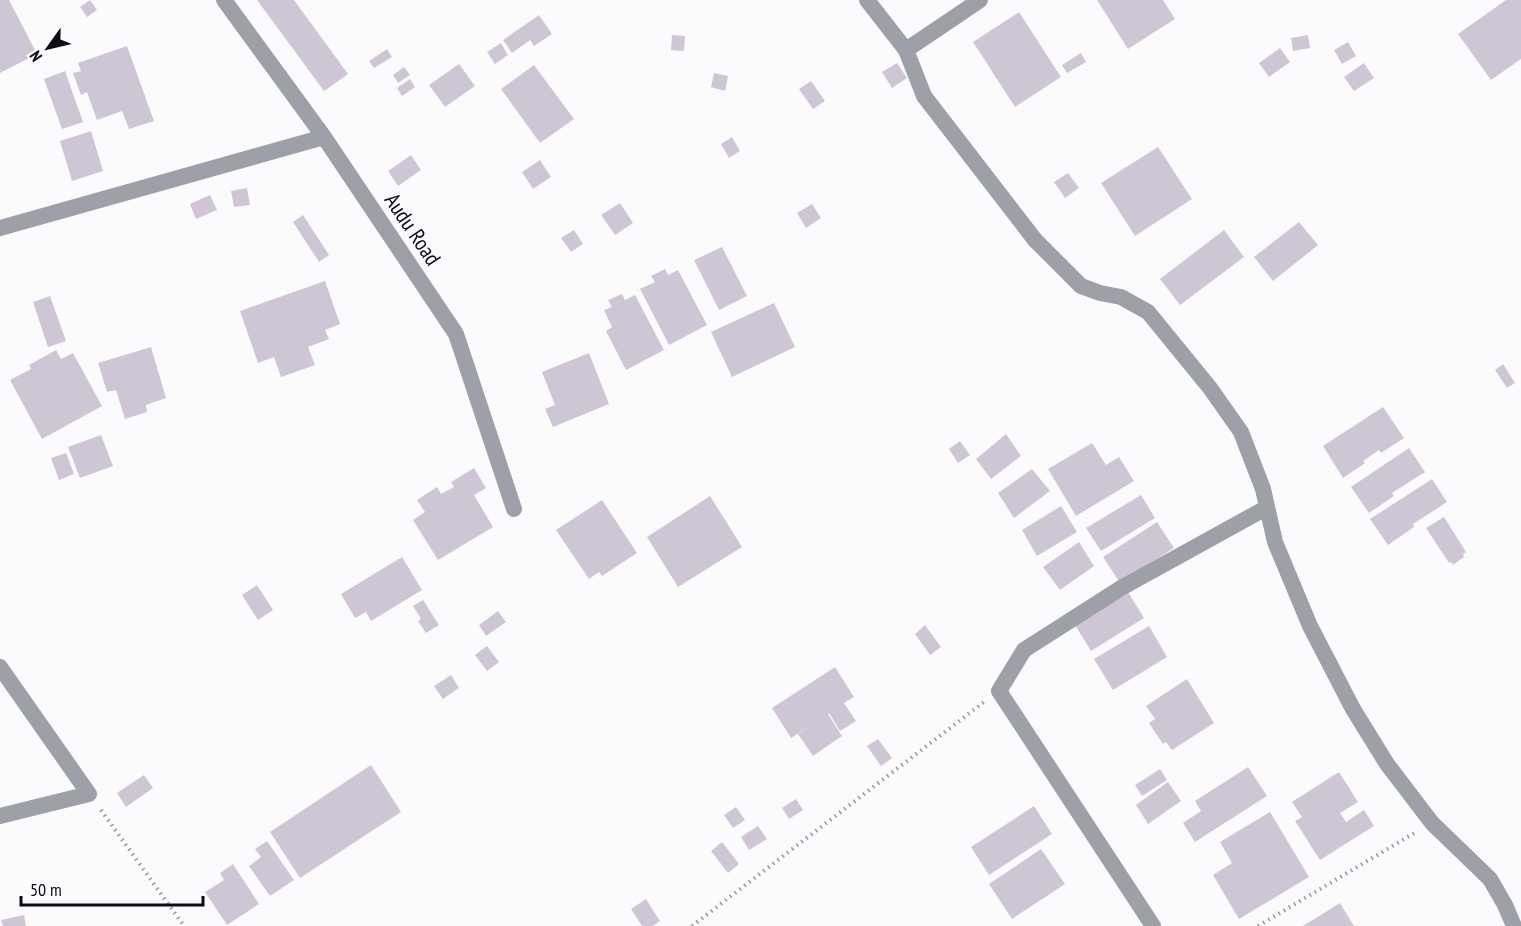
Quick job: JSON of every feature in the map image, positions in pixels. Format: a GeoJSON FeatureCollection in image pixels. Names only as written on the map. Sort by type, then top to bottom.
{"type":"FeatureCollection","features":[{"type":"Feature","properties":{"kind":"street","name":"Audu Road"},"geometry":{"type":"LineString","coordinates":[[224,0],[324,137],[456,334],[514,509]]}},
{"type":"Feature","properties":{"kind":"street"},"geometry":{"type":"LineString","coordinates":[[867,0],[906,50],[924,96],[1035,240],[1081,286],[1121,297],[1148,312],[1210,388],[1241,432],[1254,462],[1275,542],[1310,626],[1342,689],[1388,764],[1432,823],[1490,879],[1514,926]]}},
{"type":"Feature","properties":{"kind":"street"},"geometry":{"type":"LineString","coordinates":[[906,50],[980,0]]}},
{"type":"Feature","properties":{"kind":"street"},"geometry":{"type":"LineString","coordinates":[[0,228],[324,137]]}},
{"type":"Feature","properties":{"kind":"street"},"geometry":{"type":"LineString","coordinates":[[1153,926],[999,691],[1024,650],[1121,588],[1266,507]]}},
{"type":"Feature","properties":{"kind":"street"},"geometry":{"type":"LineString","coordinates":[[0,668],[89,794],[0,816]]}},
{"type":"Feature","properties":{"kind":"path"},"geometry":{"type":"LineString","coordinates":[[692,926],[999,691]]}},
{"type":"Feature","properties":{"kind":"path"},"geometry":{"type":"LineString","coordinates":[[89,794],[184,926]]}},
{"type":"Feature","properties":{"kind":"path"},"geometry":{"type":"LineString","coordinates":[[1258,926],[1432,823]]}},
{"type":"Feature","properties":{"kind":"building"},"geometry":{"type":"Polygon","coordinates":[[[0,0],[9,0],[37,54],[0,73],[0,0]]]}},
{"type":"Feature","properties":{"kind":"building"},"geometry":{"type":"Polygon","coordinates":[[[90,0],[97,10],[87,17],[80,7],[90,0]]]}},
{"type":"Feature","properties":{"kind":"building"},"geometry":{"type":"Polygon","coordinates":[[[257,0],[294,0],[348,74],[324,91],[257,0]]]}},
{"type":"Feature","properties":{"kind":"building"},"geometry":{"type":"Polygon","coordinates":[[[1097,0],[1163,0],[1175,19],[1128,49],[1097,0]]]}},
{"type":"Feature","properties":{"kind":"building"},"geometry":{"type":"Polygon","coordinates":[[[1506,0],[1521,0],[1521,59],[1491,80],[1458,34],[1506,0]]]}},
{"type":"Feature","properties":{"kind":"building"},"geometry":{"type":"Polygon","coordinates":[[[1019,12],[1061,77],[1015,107],[973,42],[1019,12]]]}},
{"type":"Feature","properties":{"kind":"building"},"geometry":{"type":"Polygon","coordinates":[[[539,15],[552,34],[534,46],[530,40],[512,53],[503,40],[539,15]]]}},
{"type":"Feature","properties":{"kind":"building"},"geometry":{"type":"Polygon","coordinates":[[[672,35],[685,36],[684,51],[671,50],[672,35]]]}},
{"type":"Feature","properties":{"kind":"building"},"geometry":{"type":"Polygon","coordinates":[[[1308,35],[1310,48],[1293,51],[1291,38],[1308,35]]]}},
{"type":"Feature","properties":{"kind":"building"},"geometry":{"type":"Polygon","coordinates":[[[1348,42],[1356,56],[1342,64],[1334,50],[1348,42]]]}},
{"type":"Feature","properties":{"kind":"building"},"geometry":{"type":"Polygon","coordinates":[[[501,43],[508,55],[495,64],[487,52],[501,43]]]}},
{"type":"Feature","properties":{"kind":"building"},"geometry":{"type":"Polygon","coordinates":[[[127,46],[154,121],[129,129],[122,111],[97,120],[87,92],[81,95],[73,73],[81,71],[78,63],[127,46]]]}},
{"type":"Feature","properties":{"kind":"building"},"geometry":{"type":"Polygon","coordinates":[[[1280,48],[1290,62],[1269,77],[1259,63],[1280,48]]]}},
{"type":"Feature","properties":{"kind":"building"},"geometry":{"type":"Polygon","coordinates":[[[387,49],[392,57],[374,68],[369,61],[387,49]]]}},
{"type":"Feature","properties":{"kind":"building"},"geometry":{"type":"Polygon","coordinates":[[[1081,53],[1086,62],[1067,73],[1062,65],[1081,53]]]}},
{"type":"Feature","properties":{"kind":"building"},"geometry":{"type":"Polygon","coordinates":[[[897,63],[907,78],[892,88],[882,72],[897,63]]]}},
{"type":"Feature","properties":{"kind":"building"},"geometry":{"type":"Polygon","coordinates":[[[1364,63],[1374,78],[1354,91],[1344,77],[1364,63]]]}},
{"type":"Feature","properties":{"kind":"building"},"geometry":{"type":"Polygon","coordinates":[[[459,64],[475,86],[445,107],[429,85],[459,64]]]}},
{"type":"Feature","properties":{"kind":"building"},"geometry":{"type":"Polygon","coordinates":[[[534,65],[574,119],[540,143],[501,89],[534,65]]]}},
{"type":"Feature","properties":{"kind":"building"},"geometry":{"type":"Polygon","coordinates":[[[404,67],[410,75],[398,83],[393,75],[404,67]]]}},
{"type":"Feature","properties":{"kind":"building"},"geometry":{"type":"Polygon","coordinates":[[[65,71],[83,122],[62,129],[44,79],[65,71]]]}},
{"type":"Feature","properties":{"kind":"building"},"geometry":{"type":"Polygon","coordinates":[[[714,73],[728,76],[725,91],[711,87],[714,73]]]}},
{"type":"Feature","properties":{"kind":"building"},"geometry":{"type":"Polygon","coordinates":[[[410,79],[415,87],[402,96],[397,88],[410,79]]]}},
{"type":"Feature","properties":{"kind":"building"},"geometry":{"type":"Polygon","coordinates":[[[811,81],[825,101],[813,109],[799,89],[811,81]]]}},
{"type":"Feature","properties":{"kind":"building"},"geometry":{"type":"Polygon","coordinates":[[[91,131],[103,171],[72,181],[60,141],[91,131]]]}},
{"type":"Feature","properties":{"kind":"building"},"geometry":{"type":"Polygon","coordinates":[[[732,137],[740,151],[729,158],[721,144],[732,137]]]}},
{"type":"Feature","properties":{"kind":"building"},"geometry":{"type":"Polygon","coordinates":[[[1158,147],[1192,199],[1135,236],[1101,183],[1158,147]]]}},
{"type":"Feature","properties":{"kind":"building"},"geometry":{"type":"Polygon","coordinates":[[[411,155],[421,170],[398,186],[388,171],[411,155]]]}},
{"type":"Feature","properties":{"kind":"building"},"geometry":{"type":"Polygon","coordinates":[[[540,160],[551,177],[533,189],[522,172],[540,160]]]}},
{"type":"Feature","properties":{"kind":"building"},"geometry":{"type":"Polygon","coordinates":[[[1068,173],[1079,188],[1065,198],[1054,182],[1068,173]]]}},
{"type":"Feature","properties":{"kind":"building"},"geometry":{"type":"Polygon","coordinates":[[[247,188],[250,205],[234,207],[231,191],[247,188]]]}},
{"type":"Feature","properties":{"kind":"building"},"geometry":{"type":"Polygon","coordinates":[[[210,195],[217,210],[196,219],[190,204],[210,195]]]}},
{"type":"Feature","properties":{"kind":"building"},"geometry":{"type":"Polygon","coordinates":[[[620,203],[633,223],[615,235],[601,215],[620,203]]]}},
{"type":"Feature","properties":{"kind":"building"},"geometry":{"type":"Polygon","coordinates":[[[812,204],[821,218],[806,228],[797,213],[812,204]]]}},
{"type":"Feature","properties":{"kind":"building"},"geometry":{"type":"Polygon","coordinates":[[[303,215],[329,255],[319,262],[293,222],[303,215]]]}},
{"type":"Feature","properties":{"kind":"building"},"geometry":{"type":"Polygon","coordinates":[[[1299,222],[1318,245],[1273,281],[1254,257],[1299,222]]]}},
{"type":"Feature","properties":{"kind":"building"},"geometry":{"type":"Polygon","coordinates":[[[574,230],[583,244],[571,252],[561,238],[574,230]]]}},
{"type":"Feature","properties":{"kind":"building"},"geometry":{"type":"Polygon","coordinates":[[[1224,230],[1244,257],[1180,305],[1160,279],[1224,230]]]}},
{"type":"Feature","properties":{"kind":"building"},"geometry":{"type":"Polygon","coordinates":[[[722,247],[747,296],[719,310],[694,260],[722,247]]]}},
{"type":"Feature","properties":{"kind":"building"},"geometry":{"type":"Polygon","coordinates":[[[665,269],[668,275],[678,270],[707,325],[669,345],[640,289],[655,282],[651,276],[665,269]]]}},
{"type":"Feature","properties":{"kind":"building"},"geometry":{"type":"Polygon","coordinates":[[[325,281],[340,324],[325,330],[329,339],[308,347],[315,365],[281,377],[274,357],[258,363],[240,311],[325,281]]]}},
{"type":"Feature","properties":{"kind":"building"},"geometry":{"type":"Polygon","coordinates":[[[622,294],[625,300],[635,295],[664,350],[626,370],[606,331],[612,327],[604,310],[612,307],[608,300],[622,294]]]}},
{"type":"Feature","properties":{"kind":"building"},"geometry":{"type":"Polygon","coordinates":[[[50,296],[66,341],[48,347],[33,302],[50,296]]]}},
{"type":"Feature","properties":{"kind":"building"},"geometry":{"type":"Polygon","coordinates":[[[774,303],[795,347],[732,377],[711,332],[774,303]]]}},
{"type":"Feature","properties":{"kind":"building"},"geometry":{"type":"Polygon","coordinates":[[[151,347],[166,398],[146,405],[147,412],[125,419],[116,390],[107,392],[98,363],[151,347]]]}},
{"type":"Feature","properties":{"kind":"building"},"geometry":{"type":"Polygon","coordinates":[[[56,350],[61,359],[73,353],[102,406],[42,439],[10,380],[31,369],[29,365],[56,350]]]}},
{"type":"Feature","properties":{"kind":"building"},"geometry":{"type":"Polygon","coordinates":[[[589,353],[609,404],[553,427],[545,409],[555,405],[542,372],[589,353]]]}},
{"type":"Feature","properties":{"kind":"building"},"geometry":{"type":"Polygon","coordinates":[[[1503,364],[1515,383],[1507,388],[1495,370],[1503,364]]]}},
{"type":"Feature","properties":{"kind":"building"},"geometry":{"type":"Polygon","coordinates":[[[1383,407],[1404,438],[1381,453],[1379,450],[1343,478],[1323,446],[1383,407]]]}},
{"type":"Feature","properties":{"kind":"building"},"geometry":{"type":"Polygon","coordinates":[[[1006,434],[1021,456],[991,479],[976,459],[1006,434]]]}},
{"type":"Feature","properties":{"kind":"building"},"geometry":{"type":"Polygon","coordinates":[[[101,435],[113,466],[80,478],[68,447],[101,435]]]}},
{"type":"Feature","properties":{"kind":"building"},"geometry":{"type":"Polygon","coordinates":[[[960,441],[970,455],[958,463],[949,449],[960,441]]]}},
{"type":"Feature","properties":{"kind":"building"},"geometry":{"type":"Polygon","coordinates":[[[1092,443],[1106,465],[1119,457],[1134,481],[1076,516],[1048,469],[1092,443]]]}},
{"type":"Feature","properties":{"kind":"building"},"geometry":{"type":"Polygon","coordinates":[[[1409,448],[1425,472],[1392,493],[1394,496],[1369,513],[1351,487],[1409,448]]]}},
{"type":"Feature","properties":{"kind":"building"},"geometry":{"type":"Polygon","coordinates":[[[66,453],[74,474],[59,480],[51,458],[66,453]]]}},
{"type":"Feature","properties":{"kind":"building"},"geometry":{"type":"Polygon","coordinates":[[[474,468],[486,488],[474,495],[493,527],[438,560],[413,520],[425,512],[417,500],[437,487],[441,494],[454,487],[451,482],[474,468]]]}},
{"type":"Feature","properties":{"kind":"building"},"geometry":{"type":"Polygon","coordinates":[[[1032,469],[1050,491],[1014,518],[998,493],[1032,469]]]}},
{"type":"Feature","properties":{"kind":"building"},"geometry":{"type":"Polygon","coordinates":[[[1432,479],[1447,502],[1413,524],[1414,527],[1388,545],[1370,519],[1432,479]]]}},
{"type":"Feature","properties":{"kind":"building"},"geometry":{"type":"Polygon","coordinates":[[[1141,495],[1155,518],[1101,551],[1086,528],[1141,495]]]}},
{"type":"Feature","properties":{"kind":"building"},"geometry":{"type":"Polygon","coordinates":[[[710,496],[742,547],[678,587],[647,537],[710,496]]]}},
{"type":"Feature","properties":{"kind":"building"},"geometry":{"type":"Polygon","coordinates":[[[602,500],[637,553],[602,576],[599,572],[589,579],[556,530],[602,500]]]}},
{"type":"Feature","properties":{"kind":"building"},"geometry":{"type":"Polygon","coordinates":[[[1061,506],[1077,532],[1037,556],[1022,530],[1061,506]]]}},
{"type":"Feature","properties":{"kind":"building"},"geometry":{"type":"Polygon","coordinates":[[[1444,517],[1466,552],[1463,554],[1464,557],[1453,565],[1449,563],[1426,528],[1444,517]]]}},
{"type":"Feature","properties":{"kind":"building"},"geometry":{"type":"Polygon","coordinates":[[[1157,522],[1174,548],[1120,583],[1103,557],[1157,522]]]}},
{"type":"Feature","properties":{"kind":"building"},"geometry":{"type":"Polygon","coordinates":[[[1079,542],[1094,566],[1060,590],[1043,567],[1079,542]]]}},
{"type":"Feature","properties":{"kind":"building"},"geometry":{"type":"Polygon","coordinates":[[[402,557],[422,590],[371,621],[366,612],[355,618],[341,594],[402,557]]]}},
{"type":"Feature","properties":{"kind":"building"},"geometry":{"type":"Polygon","coordinates":[[[257,585],[273,610],[258,620],[242,595],[257,585]]]}},
{"type":"Feature","properties":{"kind":"building"},"geometry":{"type":"Polygon","coordinates":[[[1128,592],[1144,618],[1091,651],[1075,625],[1128,592]]]}},
{"type":"Feature","properties":{"kind":"building"},"geometry":{"type":"Polygon","coordinates":[[[423,600],[439,625],[426,633],[418,621],[421,619],[413,606],[423,600]]]}},
{"type":"Feature","properties":{"kind":"building"},"geometry":{"type":"Polygon","coordinates":[[[498,611],[506,622],[486,636],[479,625],[498,611]]]}},
{"type":"Feature","properties":{"kind":"building"},"geometry":{"type":"Polygon","coordinates":[[[925,625],[941,647],[930,655],[915,634],[925,625]]]}},
{"type":"Feature","properties":{"kind":"building"},"geometry":{"type":"Polygon","coordinates":[[[1149,626],[1167,657],[1113,690],[1094,659],[1149,626]]]}},
{"type":"Feature","properties":{"kind":"building"},"geometry":{"type":"Polygon","coordinates":[[[487,646],[499,662],[487,671],[475,655],[487,646]]]}},
{"type":"Feature","properties":{"kind":"building"},"geometry":{"type":"Polygon","coordinates":[[[835,667],[854,697],[844,703],[856,721],[840,731],[829,713],[842,736],[813,756],[798,734],[811,725],[791,738],[772,708],[835,667]]]}},
{"type":"Feature","properties":{"kind":"building"},"geometry":{"type":"Polygon","coordinates":[[[451,675],[459,688],[443,699],[434,686],[451,675]]]}},
{"type":"Feature","properties":{"kind":"building"},"geometry":{"type":"Polygon","coordinates":[[[1187,679],[1214,723],[1172,750],[1166,742],[1163,744],[1149,723],[1155,719],[1146,706],[1187,679]]]}},
{"type":"Feature","properties":{"kind":"building"},"geometry":{"type":"Polygon","coordinates":[[[878,739],[892,758],[881,766],[867,746],[878,739]]]}},
{"type":"Feature","properties":{"kind":"building"},"geometry":{"type":"Polygon","coordinates":[[[371,765],[401,812],[300,878],[270,832],[371,765]]]}},
{"type":"Feature","properties":{"kind":"building"},"geometry":{"type":"Polygon","coordinates":[[[1248,767],[1267,796],[1195,842],[1183,823],[1201,811],[1195,801],[1248,767]]]}},
{"type":"Feature","properties":{"kind":"building"},"geometry":{"type":"Polygon","coordinates":[[[1160,769],[1167,780],[1142,796],[1135,785],[1160,769]]]}},
{"type":"Feature","properties":{"kind":"building"},"geometry":{"type":"Polygon","coordinates":[[[1339,772],[1358,802],[1340,813],[1346,822],[1364,810],[1374,826],[1320,860],[1295,821],[1302,817],[1292,802],[1339,772]]]}},
{"type":"Feature","properties":{"kind":"building"},"geometry":{"type":"Polygon","coordinates":[[[144,775],[153,788],[126,807],[117,793],[144,775]]]}},
{"type":"Feature","properties":{"kind":"building"},"geometry":{"type":"Polygon","coordinates":[[[1168,782],[1181,801],[1148,824],[1136,805],[1168,782]]]}},
{"type":"Feature","properties":{"kind":"building"},"geometry":{"type":"Polygon","coordinates":[[[796,799],[803,810],[789,819],[782,808],[796,799]]]}},
{"type":"Feature","properties":{"kind":"building"},"geometry":{"type":"Polygon","coordinates":[[[1034,806],[1052,834],[989,875],[971,847],[1034,806]]]}},
{"type":"Feature","properties":{"kind":"building"},"geometry":{"type":"Polygon","coordinates":[[[736,807],[745,820],[733,828],[724,815],[736,807]]]}},
{"type":"Feature","properties":{"kind":"building"},"geometry":{"type":"Polygon","coordinates":[[[1270,812],[1309,877],[1239,919],[1213,875],[1232,863],[1220,842],[1270,812]]]}},
{"type":"Feature","properties":{"kind":"building"},"geometry":{"type":"Polygon","coordinates":[[[758,826],[767,839],[749,850],[741,837],[758,826]]]}},
{"type":"Feature","properties":{"kind":"building"},"geometry":{"type":"Polygon","coordinates":[[[267,841],[294,880],[270,896],[249,866],[261,857],[255,849],[267,841]]]}},
{"type":"Feature","properties":{"kind":"building"},"geometry":{"type":"Polygon","coordinates":[[[722,842],[739,864],[728,873],[711,851],[722,842]]]}},
{"type":"Feature","properties":{"kind":"building"},"geometry":{"type":"Polygon","coordinates":[[[1041,849],[1065,884],[1012,919],[989,884],[1041,849]]]}},
{"type":"Feature","properties":{"kind":"building"},"geometry":{"type":"Polygon","coordinates":[[[233,864],[259,904],[227,925],[205,892],[224,880],[220,873],[233,864]]]}},
{"type":"Feature","properties":{"kind":"building"},"geometry":{"type":"Polygon","coordinates":[[[646,899],[660,921],[653,926],[642,926],[631,909],[646,899]]]}},
{"type":"Feature","properties":{"kind":"building"},"geometry":{"type":"Polygon","coordinates":[[[1340,903],[1354,926],[1303,926],[1340,903]]]}},
{"type":"Feature","properties":{"kind":"building"},"geometry":{"type":"Polygon","coordinates":[[[24,915],[26,926],[3,926],[1,920],[24,915]]]}}]}
